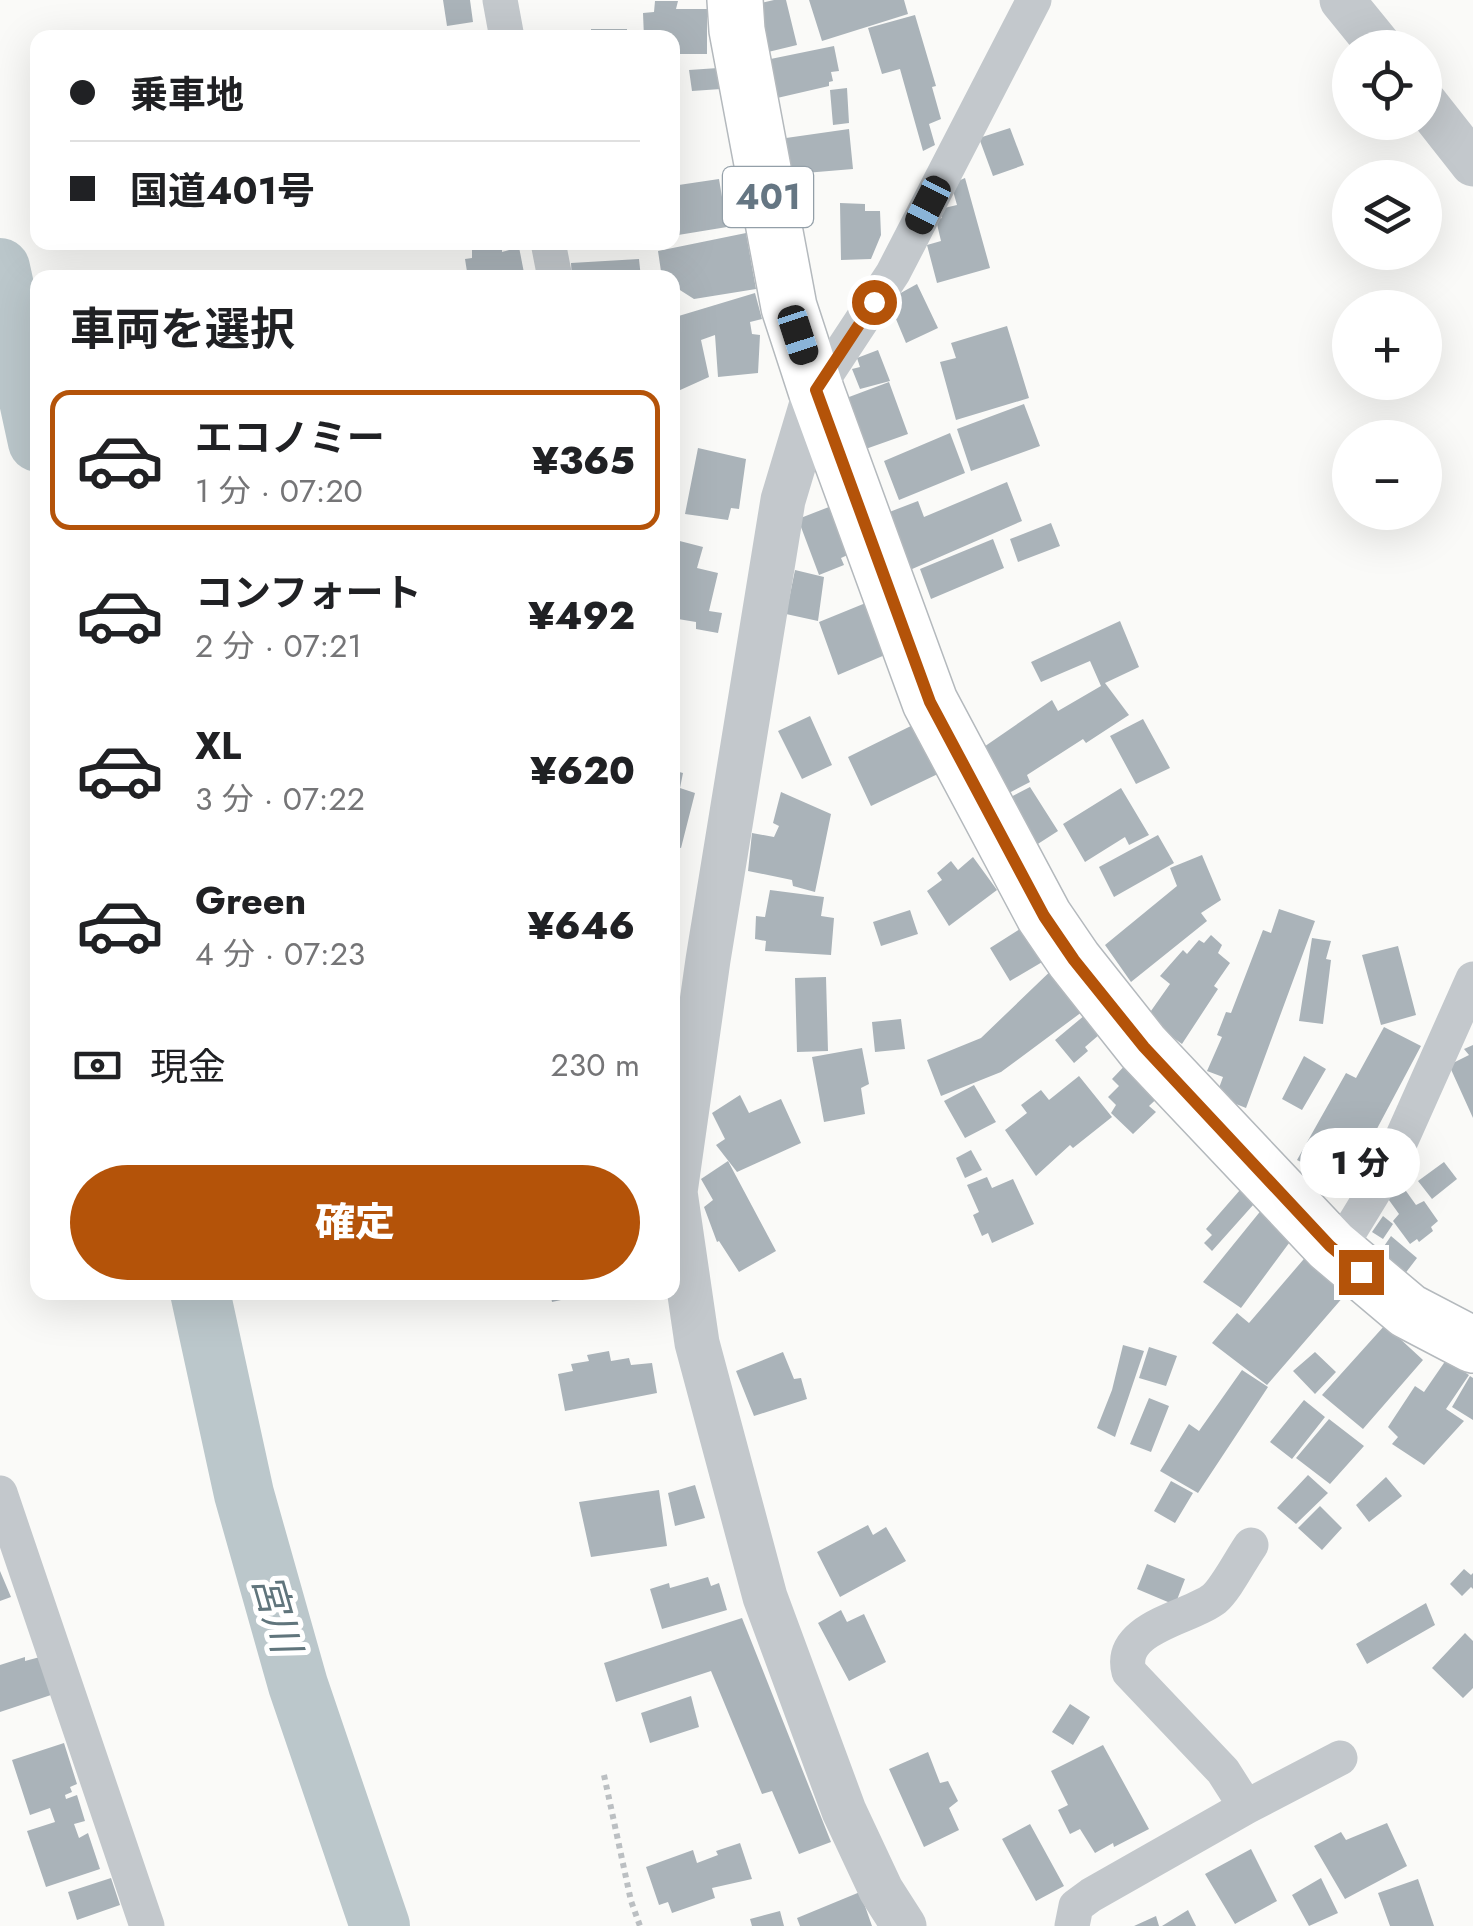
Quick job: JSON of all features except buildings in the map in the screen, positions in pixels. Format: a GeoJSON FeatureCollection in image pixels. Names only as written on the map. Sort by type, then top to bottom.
{"type":"FeatureCollection","features":[{"type":"Feature","properties":{"kind":"highway","name":"401"},"geometry":{"type":"LineString","coordinates":[[736,0],[737,30],[788,307],[930,702],[1044,916],[1144,1047],[1337,1252],[1408,1311],[1473,1346]]}},
{"type":"Feature","properties":{"kind":"street"},"geometry":{"type":"LineString","coordinates":[[500,0],[506,30]]}},
{"type":"Feature","properties":{"kind":"street"},"geometry":{"type":"LineString","coordinates":[[680,1157],[783,500],[816,390],[893,273],[1034,0]]}},
{"type":"Feature","properties":{"kind":"street"},"geometry":{"type":"LineString","coordinates":[[1342,0],[1366,30]]}},
{"type":"Feature","properties":{"kind":"street"},"geometry":{"type":"LineString","coordinates":[[1442,125],[1473,164]]}},
{"type":"Feature","properties":{"kind":"street"},"geometry":{"type":"LineString","coordinates":[[1337,1252],[1390,1164],[1473,979]]}},
{"type":"Feature","properties":{"kind":"street"},"geometry":{"type":"LineString","coordinates":[[680,1226],[697,1343],[765,1597],[844,1812],[881,1890],[904,1926]]}},
{"type":"Feature","properties":{"kind":"street"},"geometry":{"type":"LineString","coordinates":[[0,1493],[147,1926]]}},
{"type":"Feature","properties":{"kind":"street"},"geometry":{"type":"LineString","coordinates":[[1246,1807],[1223,1771],[1130,1672],[1127,1662],[1133,1646],[1150,1631],[1214,1598],[1251,1545]]}},
{"type":"Feature","properties":{"kind":"street"},"geometry":{"type":"LineString","coordinates":[[1072,1926],[1076,1906],[1091,1895],[1340,1758]]}},
{"type":"Feature","properties":{"kind":"path"},"geometry":{"type":"LineString","coordinates":[[604,1775],[631,1902],[640,1926]]}},
{"type":"Feature","properties":{"kind":"waterway","name":"宮川"},"geometry":{"type":"LineString","coordinates":[[0,268],[30,405]]}},
{"type":"Feature","properties":{"kind":"waterway","name":"宮川"},"geometry":{"type":"LineString","coordinates":[[202,1300],[244,1494],[298,1685],[380,1926]]}},
{"type":"Feature","properties":{"kind":"route"},"geometry":{"type":"LineString","coordinates":[[874,302],[816,390],[930,702],[1044,916],[1074,960],[1175,1082],[1330,1246],[1361,1272]]}}]}
